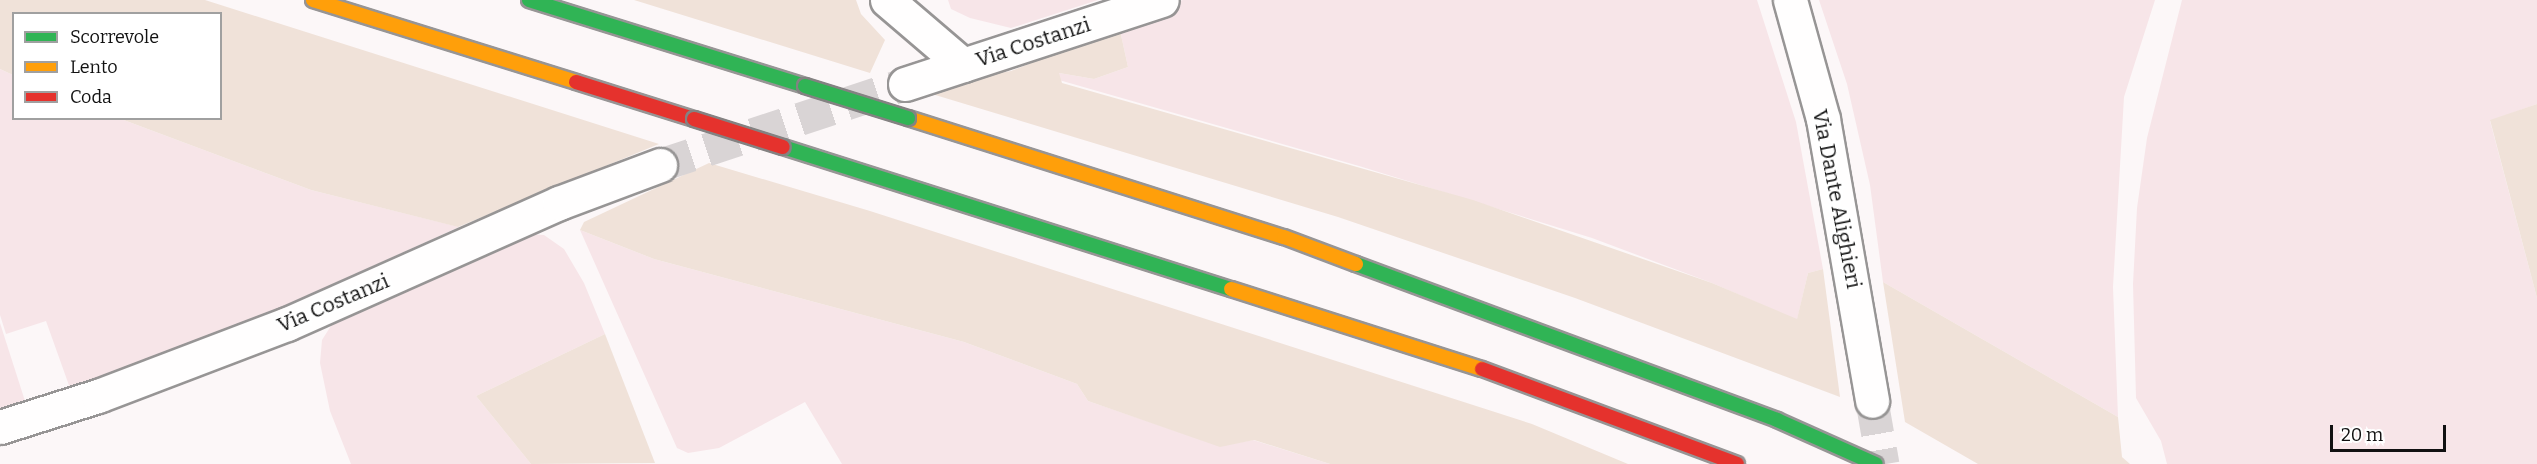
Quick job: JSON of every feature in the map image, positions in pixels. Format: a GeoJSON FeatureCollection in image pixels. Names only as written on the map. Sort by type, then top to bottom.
{"type":"FeatureCollection","features":[{"type":"Feature","properties":{"kind":"highway"},"geometry":{"type":"LineString","coordinates":[[314,0],[1486,370],[1737,464]]}},
{"type":"Feature","properties":{"kind":"highway"},"geometry":{"type":"LineString","coordinates":[[529,0],[1284,237],[1777,420],[1876,464]]}},
{"type":"Feature","properties":{"kind":"street"},"geometry":{"type":"LineString","coordinates":[[887,0],[963,65]]}},
{"type":"Feature","properties":{"kind":"street","name":"Via Costanzi"},"geometry":{"type":"LineString","coordinates":[[905,84],[1162,0]]}},
{"type":"Feature","properties":{"kind":"street","name":"Via Dante Alighieri"},"geometry":{"type":"LineString","coordinates":[[1790,0],[1823,119],[1872,401]]}},
{"type":"Feature","properties":{"kind":"street","name":"Via Costanzi"},"geometry":{"type":"LineString","coordinates":[[0,427],[98,396],[287,324],[559,203],[660,165]]}},
{"type":"Feature","properties":{"kind":"shaded area"},"geometry":{"type":"Polygon","coordinates":[[[0,0],[205,0],[659,144],[458,227],[311,190],[124,120],[222,120],[222,12],[12,12],[12,75],[0,69],[0,0]]]}},
{"type":"Feature","properties":{"kind":"shaded area"},"geometry":{"type":"Polygon","coordinates":[[[634,0],[856,0],[861,14],[885,40],[870,73],[634,0]]]}},
{"type":"Feature","properties":{"kind":"shaded area"},"geometry":{"type":"Polygon","coordinates":[[[948,0],[1098,0],[1011,28],[970,18],[951,9],[948,0]]]}},
{"type":"Feature","properties":{"kind":"shaded area"},"geometry":{"type":"Polygon","coordinates":[[[1183,0],[1757,0],[1796,122],[1823,269],[1808,273],[1797,320],[1712,283],[1592,238],[1359,166],[1059,80],[1059,73],[1094,79],[1128,67],[1118,21],[1183,0]]]}},
{"type":"Feature","properties":{"kind":"shaded area"},"geometry":{"type":"Polygon","coordinates":[[[1819,0],[2155,0],[2124,97],[2113,287],[2118,417],[1883,282],[1870,185],[1847,84],[1819,0]]]}},
{"type":"Feature","properties":{"kind":"shaded area"},"geometry":{"type":"Polygon","coordinates":[[[2182,0],[2537,0],[2537,104],[2490,121],[2537,298],[2537,464],[2167,464],[2161,441],[2136,398],[2133,284],[2137,208],[2147,138],[2182,0]]]}},
{"type":"Feature","properties":{"kind":"shaded area"},"geometry":{"type":"Polygon","coordinates":[[[1118,21],[1128,67],[1094,79],[1059,73],[1062,83],[1473,200],[1712,283],[1797,319],[1808,273],[1823,269],[1840,397],[1575,298],[1338,217],[922,91],[933,84],[1011,71],[1067,49],[1118,21]]]}},
{"type":"Feature","properties":{"kind":"shaded area"},"geometry":{"type":"Polygon","coordinates":[[[0,69],[12,75],[12,120],[124,120],[311,190],[459,227],[212,339],[71,391],[46,321],[6,334],[0,315],[0,69]]]}},
{"type":"Feature","properties":{"kind":"shaded area"},"geometry":{"type":"Polygon","coordinates":[[[2537,104],[2537,298],[2490,120],[2537,104]]]}},
{"type":"Feature","properties":{"kind":"shaded area"},"geometry":{"type":"Polygon","coordinates":[[[709,163],[870,211],[1532,424],[1628,464],[1330,464],[1254,440],[1220,447],[1088,401],[1077,384],[964,342],[654,259],[580,230],[584,222],[709,163]]]}},
{"type":"Feature","properties":{"kind":"shaded area"},"geometry":{"type":"Polygon","coordinates":[[[580,230],[654,259],[964,342],[1077,384],[1088,401],[1220,446],[1253,440],[1330,464],[842,464],[805,402],[719,448],[688,453],[677,448],[580,230]]]}},
{"type":"Feature","properties":{"kind":"shaded area"},"geometry":{"type":"Polygon","coordinates":[[[524,234],[544,235],[564,249],[584,283],[605,334],[476,396],[531,464],[351,464],[330,411],[320,363],[322,340],[334,321],[524,234]]]}},
{"type":"Feature","properties":{"kind":"shaded area"},"geometry":{"type":"Polygon","coordinates":[[[1883,282],[2118,417],[2122,457],[2130,464],[1978,464],[1905,422],[1883,282]]]}},
{"type":"Feature","properties":{"kind":"shaded area"},"geometry":{"type":"Polygon","coordinates":[[[0,323],[25,401],[0,409],[0,323]]]}},
{"type":"Feature","properties":{"kind":"shaded area"},"geometry":{"type":"Polygon","coordinates":[[[605,334],[655,463],[531,464],[476,396],[605,334]]]}},
{"type":"Feature","properties":{"kind":"tunnel"},"geometry":{"type":"LineString","coordinates":[[660,165],[905,84]]}},
{"type":"Feature","properties":{"kind":"tunnel"},"geometry":{"type":"LineString","coordinates":[[1872,401],[1883,464]]}},
{"type":"Feature","properties":{"kind":"traffic: fast"},"geometry":{"type":"LineString","coordinates":[[529,0],[805,86]]}},
{"type":"Feature","properties":{"kind":"traffic: fast"},"geometry":{"type":"LineString","coordinates":[[805,86],[908,118]]}},
{"type":"Feature","properties":{"kind":"traffic: fast"},"geometry":{"type":"LineString","coordinates":[[783,147],[1231,289]]}},
{"type":"Feature","properties":{"kind":"traffic: fast"},"geometry":{"type":"LineString","coordinates":[[1356,264],[1777,420],[1876,464]]}},
{"type":"Feature","properties":{"kind":"traffic: slow"},"geometry":{"type":"LineString","coordinates":[[313,0],[576,82]]}},
{"type":"Feature","properties":{"kind":"traffic: slow"},"geometry":{"type":"LineString","coordinates":[[908,118],[1284,237],[1356,264]]}},
{"type":"Feature","properties":{"kind":"traffic: slow"},"geometry":{"type":"LineString","coordinates":[[1231,289],[1482,369]]}},
{"type":"Feature","properties":{"kind":"traffic: jam"},"geometry":{"type":"LineString","coordinates":[[576,82],[694,119]]}},
{"type":"Feature","properties":{"kind":"traffic: jam"},"geometry":{"type":"LineString","coordinates":[[694,119],[783,147]]}},
{"type":"Feature","properties":{"kind":"traffic: jam"},"geometry":{"type":"LineString","coordinates":[[1482,369],[1737,464]]}}]}
